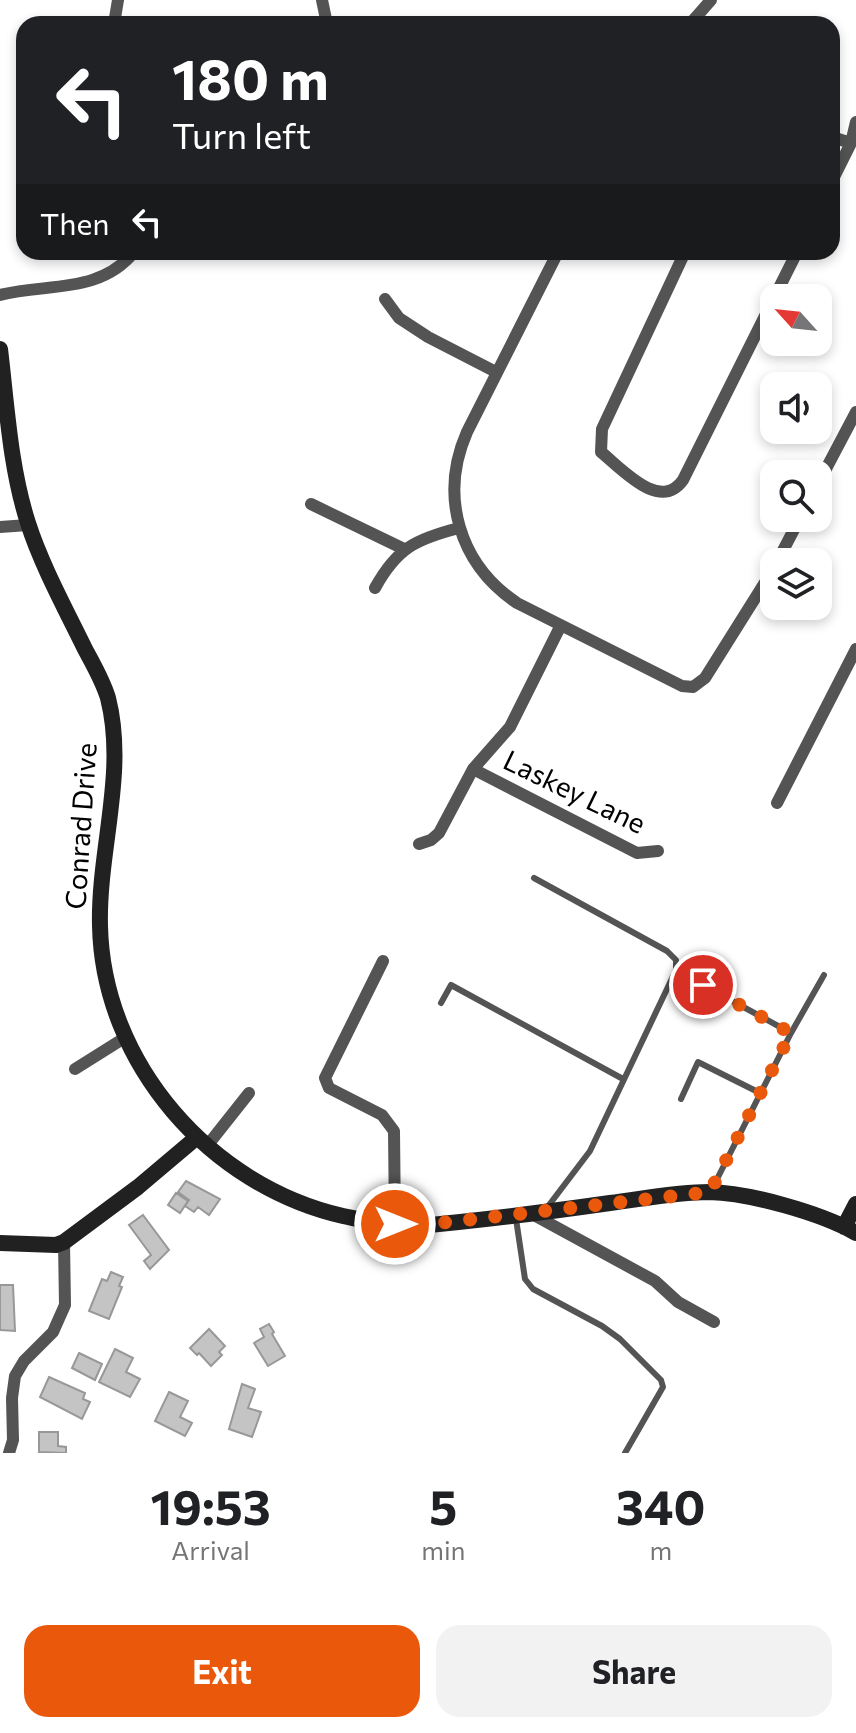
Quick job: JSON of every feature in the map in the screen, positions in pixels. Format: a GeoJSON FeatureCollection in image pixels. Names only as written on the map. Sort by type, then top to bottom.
{"type":"FeatureCollection","features":[{"type":"Feature","properties":{"kind":"street"},"geometry":{"type":"LineString","coordinates":[[697,16],[711,0]]}},
{"type":"Feature","properties":{"kind":"street"},"geometry":{"type":"LineString","coordinates":[[840,165],[851,143],[856,122]]}},
{"type":"Feature","properties":{"kind":"street"},"geometry":{"type":"LineString","coordinates":[[840,140],[851,143]]}},
{"type":"Feature","properties":{"kind":"street"},"geometry":{"type":"LineString","coordinates":[[0,295],[87,283],[115,270],[126,260]]}},
{"type":"Feature","properties":{"kind":"street"},"geometry":{"type":"LineString","coordinates":[[554,260],[496,372],[457,458],[453,486],[459,528],[470,553],[495,586],[517,603],[682,686],[693,687],[705,678],[760,590]]}},
{"type":"Feature","properties":{"kind":"street"},"geometry":{"type":"LineString","coordinates":[[681,260],[602,429],[600,445],[601,452],[632,478],[665,494],[676,489],[793,260]]}},
{"type":"Feature","properties":{"kind":"street"},"geometry":{"type":"LineString","coordinates":[[385,299],[399,318],[428,337],[496,372]]}},
{"type":"Feature","properties":{"kind":"street","name":"Conrad Drive"},"geometry":{"type":"LineString","coordinates":[[0,349],[14,466],[28,525],[107,695],[115,743],[115,767],[100,877],[100,930],[106,981],[126,1037],[149,1080],[173,1114],[202,1142],[264,1187],[318,1210],[363,1220],[413,1226],[710,1192],[769,1202],[850,1230]]}},
{"type":"Feature","properties":{"kind":"street"},"geometry":{"type":"LineString","coordinates":[[831,460],[856,412]]}},
{"type":"Feature","properties":{"kind":"street"},"geometry":{"type":"LineString","coordinates":[[311,504],[404,549]]}},
{"type":"Feature","properties":{"kind":"street"},"geometry":{"type":"LineString","coordinates":[[0,527],[28,525]]}},
{"type":"Feature","properties":{"kind":"street"},"geometry":{"type":"LineString","coordinates":[[375,588],[387,567],[404,549],[426,536],[459,528]]}},
{"type":"Feature","properties":{"kind":"street"},"geometry":{"type":"LineString","coordinates":[[419,844],[439,833],[473,769],[510,727],[561,625]]}},
{"type":"Feature","properties":{"kind":"street"},"geometry":{"type":"LineString","coordinates":[[777,803],[856,649]]}},
{"type":"Feature","properties":{"kind":"street","name":"Laskey Lane"},"geometry":{"type":"LineString","coordinates":[[473,769],[637,853],[658,851]]}},
{"type":"Feature","properties":{"kind":"street"},"geometry":{"type":"LineString","coordinates":[[383,961],[325,1078],[329,1088],[382,1115],[394,1131],[395,1224]]}},
{"type":"Feature","properties":{"kind":"street"},"geometry":{"type":"LineString","coordinates":[[75,1069],[126,1037]]}},
{"type":"Feature","properties":{"kind":"street"},"geometry":{"type":"LineString","coordinates":[[0,1243],[56,1245],[64,1242],[202,1142],[249,1093]]}},
{"type":"Feature","properties":{"kind":"street"},"geometry":{"type":"LineString","coordinates":[[850,1230],[856,1204]]}},
{"type":"Feature","properties":{"kind":"street"},"geometry":{"type":"LineString","coordinates":[[530,1213],[655,1281],[678,1302],[714,1322]]}},
{"type":"Feature","properties":{"kind":"street"},"geometry":{"type":"LineString","coordinates":[[9,1453],[13,1440],[15,1376],[24,1361],[53,1332],[62,1315],[66,1295],[64,1242]]}},
{"type":"Feature","properties":{"kind":"lane"},"geometry":{"type":"LineString","coordinates":[[534,878],[667,951],[676,960],[676,970],[590,1151],[530,1213],[525,1279],[533,1289],[620,1339],[661,1380],[663,1387],[625,1453]]}},
{"type":"Feature","properties":{"kind":"lane"},"geometry":{"type":"LineString","coordinates":[[712,959],[703,985],[791,1033]]}},
{"type":"Feature","properties":{"kind":"lane"},"geometry":{"type":"LineString","coordinates":[[710,1192],[824,975]]}},
{"type":"Feature","properties":{"kind":"lane"},"geometry":{"type":"LineString","coordinates":[[441,1003],[451,985],[623,1079]]}},
{"type":"Feature","properties":{"kind":"lane"},"geometry":{"type":"LineString","coordinates":[[681,1099],[698,1062],[760,1093]]}},
{"type":"Feature","properties":{"kind":"building"},"geometry":{"type":"Polygon","coordinates":[[[186,1181],[220,1199],[209,1215],[198,1207],[194,1212],[185,1206],[189,1200],[178,1192],[186,1181]]]}},
{"type":"Feature","properties":{"kind":"building"},"geometry":{"type":"Polygon","coordinates":[[[176,1193],[188,1201],[180,1213],[168,1205],[176,1193]]]}},
{"type":"Feature","properties":{"kind":"building"},"geometry":{"type":"Polygon","coordinates":[[[143,1215],[169,1250],[150,1269],[144,1261],[151,1255],[129,1225],[143,1215]]]}},
{"type":"Feature","properties":{"kind":"building"},"geometry":{"type":"Polygon","coordinates":[[[111,1272],[123,1277],[109,1319],[89,1311],[102,1279],[107,1281],[111,1272]]]}},
{"type":"Feature","properties":{"kind":"building"},"geometry":{"type":"Polygon","coordinates":[[[0,1285],[13,1285],[15,1331],[0,1330],[0,1285]]]}},
{"type":"Feature","properties":{"kind":"building"},"geometry":{"type":"Polygon","coordinates":[[[269,1324],[285,1356],[268,1366],[254,1343],[264,1337],[260,1329],[269,1324]]]}},
{"type":"Feature","properties":{"kind":"building"},"geometry":{"type":"Polygon","coordinates":[[[209,1329],[225,1346],[219,1352],[222,1355],[211,1366],[190,1348],[209,1329]]]}},
{"type":"Feature","properties":{"kind":"building"},"geometry":{"type":"Polygon","coordinates":[[[115,1349],[133,1358],[126,1372],[140,1379],[130,1397],[99,1382],[115,1349]]]}},
{"type":"Feature","properties":{"kind":"building"},"geometry":{"type":"Polygon","coordinates":[[[79,1353],[102,1364],[95,1380],[72,1368],[79,1353]]]}},
{"type":"Feature","properties":{"kind":"building"},"geometry":{"type":"Polygon","coordinates":[[[49,1377],[85,1393],[83,1399],[90,1402],[82,1419],[40,1397],[49,1377]]]}},
{"type":"Feature","properties":{"kind":"building"},"geometry":{"type":"Polygon","coordinates":[[[242,1384],[255,1389],[248,1408],[261,1412],[252,1437],[229,1429],[242,1384]]]}},
{"type":"Feature","properties":{"kind":"building"},"geometry":{"type":"Polygon","coordinates":[[[169,1392],[188,1401],[180,1417],[192,1423],[185,1436],[155,1421],[169,1392]]]}},
{"type":"Feature","properties":{"kind":"building"},"geometry":{"type":"Polygon","coordinates":[[[39,1432],[58,1432],[58,1446],[66,1447],[66,1453],[39,1452],[39,1432]]]}},
{"type":"Feature","properties":{"kind":"route"},"geometry":{"type":"LineString","coordinates":[[395,1224],[413,1226],[710,1192],[791,1033],[703,985]]}}]}
